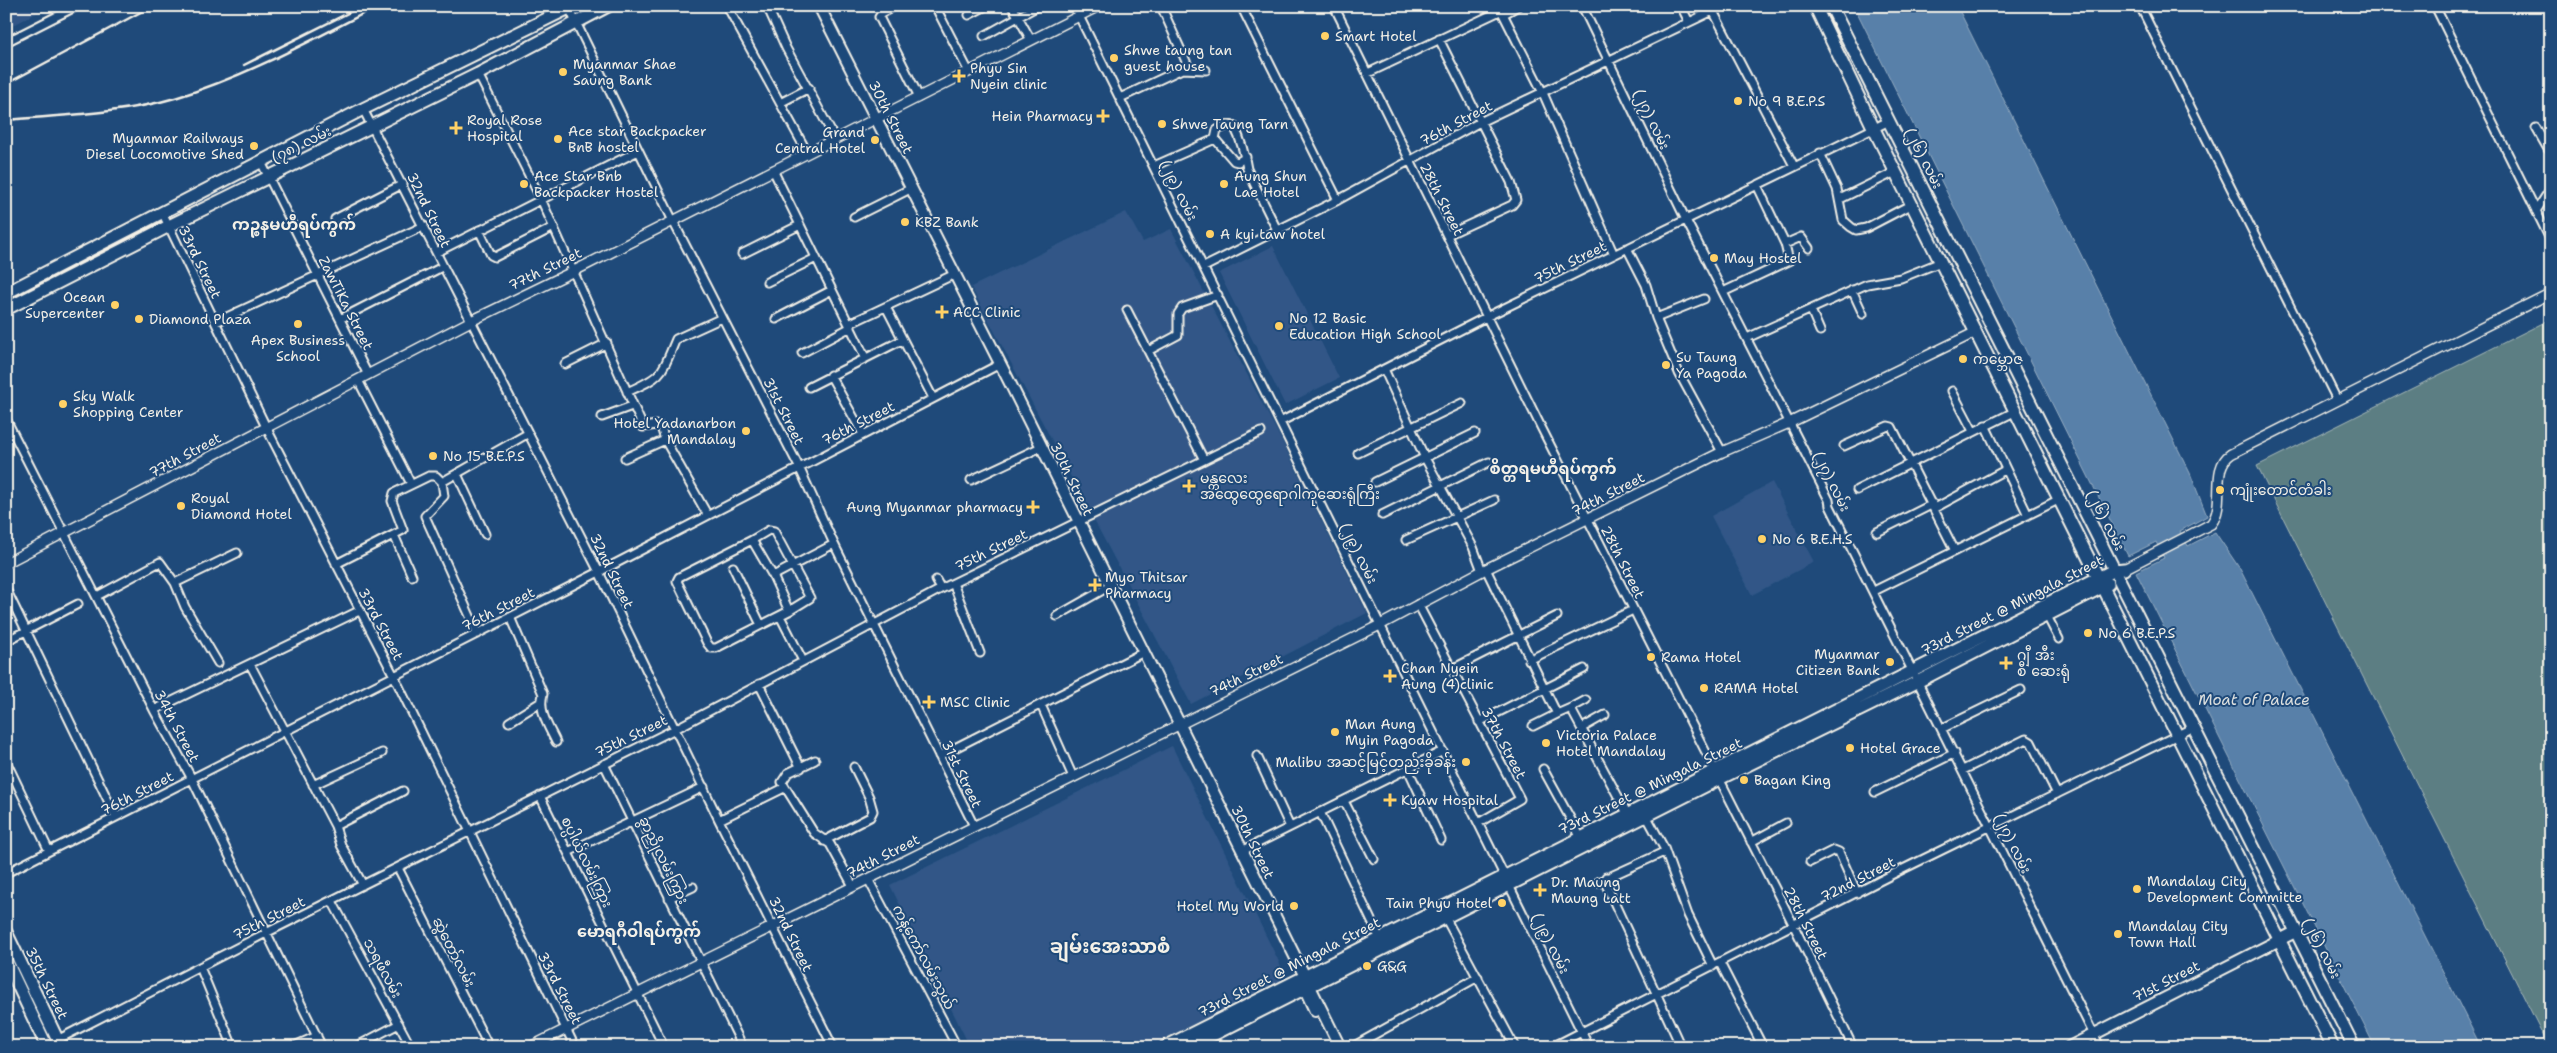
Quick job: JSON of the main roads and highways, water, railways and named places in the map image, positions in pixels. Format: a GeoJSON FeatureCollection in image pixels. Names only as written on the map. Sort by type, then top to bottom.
{"type":"FeatureCollection","features":[{"type":"Feature","properties":{"kind":"main road","name":"(၇၈) လမ်း"},"geometry":{"type":"LineString","coordinates":[[6,309],[168,226],[478,74],[608,6]]}},
{"type":"Feature","properties":{"kind":"main road","name":"30th Street"},"geometry":{"type":"LineString","coordinates":[[819,6],[1144,652],[1298,966],[1333,1047]]}},
{"type":"Feature","properties":{"kind":"main road"},"geometry":{"type":"LineString","coordinates":[[1815,6],[1895,172],[2333,1047]]}},
{"type":"Feature","properties":{"kind":"main road","name":"(၂၆) လမ်း"},"geometry":{"type":"LineString","coordinates":[[1831,6],[2122,570],[2192,728],[2297,931],[2354,1047]]}},
{"type":"Feature","properties":{"kind":"main road","name":"(၇၈) လမ်း"},"geometry":{"type":"LineString","coordinates":[[6,293],[163,214],[363,109],[571,7]]}},
{"type":"Feature","properties":{"kind":"main road"},"geometry":{"type":"LineString","coordinates":[[29,281],[36,294]]}},
{"type":"Feature","properties":{"kind":"main road","name":"73rd Street @ Mingala Street"},"geometry":{"type":"LineString","coordinates":[[1916,676],[2047,616],[2122,570]]}},
{"type":"Feature","properties":{"kind":"main road","name":"73rd Street @ Mingala Street"},"geometry":{"type":"LineString","coordinates":[[1165,1047],[1446,919],[1507,880],[1581,838],[1717,775],[2101,582]]}},
{"type":"Feature","properties":{"kind":"main road","name":"73rd Street @ Mingala Street"},"geometry":{"type":"LineString","coordinates":[[1190,1047],[1306,983],[1380,939],[1647,817],[1717,775]]}},
{"type":"Feature","properties":{"kind":"main road","name":"71st Street"},"geometry":{"type":"LineString","coordinates":[[2074,1045],[2297,931]]}},
{"type":"Feature","properties":{"kind":"main road","name":"35th Street"},"geometry":{"type":"LineString","coordinates":[[6,932],[60,1043]]}},
{"type":"Feature","properties":{"kind":"main road","name":"35th Street"},"geometry":{"type":"LineString","coordinates":[[6,960],[46,1046]]}},
{"type":"Feature","properties":{"kind":"main road","name":"30th Street"},"geometry":{"type":"LineString","coordinates":[[1306,983],[1340,1047]]}},
{"type":"Feature","properties":{"kind":"water","name":"Moat of Palace"},"geometry":{"type":"Polygon","coordinates":[[[1854,6],[1957,6],[2190,473],[2207,516],[2180,531],[2188,546],[2215,532],[2240,569],[2481,1047],[2375,1047],[2136,572],[2164,558],[2156,542],[2128,556],[1854,6]]]}},
{"type":"Feature","properties":{"kind":"railway"},"geometry":{"type":"LineString","coordinates":[[6,84],[152,6]]}},
{"type":"Feature","properties":{"kind":"railway"},"geometry":{"type":"LineString","coordinates":[[244,65],[362,6]]}},
{"type":"Feature","properties":{"kind":"railway"},"geometry":{"type":"LineString","coordinates":[[6,120],[113,111],[175,98],[253,68],[378,6]]}},
{"type":"Feature","properties":{"kind":"place","name":"Smart Hotel"},"geometry":{"type":"Point","coordinates":[1325,36]}},
{"type":"Feature","properties":{"kind":"place","name":"Shwe taung tan guest house"},"geometry":{"type":"Point","coordinates":[1114,58]}},
{"type":"Feature","properties":{"kind":"place","name":"Myanmar Shae Saung Bank"},"geometry":{"type":"Point","coordinates":[563,72]}},
{"type":"Feature","properties":{"kind":"place","name":"Phyu Sin Nyein clinic"},"geometry":{"type":"Point","coordinates":[959,76]}},
{"type":"Feature","properties":{"kind":"place","name":"No 9 B.E.P.S"},"geometry":{"type":"Point","coordinates":[1738,101]}},
{"type":"Feature","properties":{"kind":"place","name":"Hein Pharmacy"},"geometry":{"type":"Point","coordinates":[1103,116]}},
{"type":"Feature","properties":{"kind":"place","name":"Shwe Taung Tarn"},"geometry":{"type":"Point","coordinates":[1162,124]}},
{"type":"Feature","properties":{"kind":"place","name":"Royal Rose Hospital"},"geometry":{"type":"Point","coordinates":[456,128]}},
{"type":"Feature","properties":{"kind":"place","name":"Ace star Backpacker BnB hostel"},"geometry":{"type":"Point","coordinates":[558,139]}},
{"type":"Feature","properties":{"kind":"place","name":"Grand Central Hotel"},"geometry":{"type":"Point","coordinates":[875,140]}},
{"type":"Feature","properties":{"kind":"place","name":"Myanmar Railways Diesel Locomotive Shed"},"geometry":{"type":"Point","coordinates":[254,146]}},
{"type":"Feature","properties":{"kind":"place","name":"Ace Star Bnb Backpacker Hostel"},"geometry":{"type":"Point","coordinates":[524,184]}},
{"type":"Feature","properties":{"kind":"place","name":"Aung Shun Lae Hotel"},"geometry":{"type":"Point","coordinates":[1224,184]}},
{"type":"Feature","properties":{"kind":"place","name":"KBZ Bank"},"geometry":{"type":"Point","coordinates":[905,222]}},
{"type":"Feature","properties":{"kind":"place","name":"A kyi taw hotel"},"geometry":{"type":"Point","coordinates":[1210,234]}},
{"type":"Feature","properties":{"kind":"place","name":"May Hostel"},"geometry":{"type":"Point","coordinates":[1714,258]}},
{"type":"Feature","properties":{"kind":"place","name":"Ocean Supercenter"},"geometry":{"type":"Point","coordinates":[115,305]}},
{"type":"Feature","properties":{"kind":"place","name":"ACC Clinic"},"geometry":{"type":"Point","coordinates":[942,312]}},
{"type":"Feature","properties":{"kind":"place","name":"Diamond Plaza"},"geometry":{"type":"Point","coordinates":[139,319]}},
{"type":"Feature","properties":{"kind":"place","name":"Apex Business School"},"geometry":{"type":"Point","coordinates":[298,324]}},
{"type":"Feature","properties":{"kind":"place","name":"No 12 Basic Education High School"},"geometry":{"type":"Point","coordinates":[1279,326]}},
{"type":"Feature","properties":{"kind":"place","name":"ကမ္ဘောဇ"},"geometry":{"type":"Point","coordinates":[1963,359]}},
{"type":"Feature","properties":{"kind":"place","name":"Su Taung Ya Pagoda"},"geometry":{"type":"Point","coordinates":[1666,365]}},
{"type":"Feature","properties":{"kind":"place","name":"Sky Walk Shopping Center"},"geometry":{"type":"Point","coordinates":[63,404]}},
{"type":"Feature","properties":{"kind":"place","name":"Hotel Yadanarbon Mandalay"},"geometry":{"type":"Point","coordinates":[746,431]}},
{"type":"Feature","properties":{"kind":"place","name":"No 15 B.E.P.S"},"geometry":{"type":"Point","coordinates":[433,456]}},
{"type":"Feature","properties":{"kind":"place","name":"မန္တလေး အထွေထွေရောဂါကုဆေးရုံကြီး"},"geometry":{"type":"Point","coordinates":[1189,486]}},
{"type":"Feature","properties":{"kind":"place","name":"ကျုံးတောင်တံခါး"},"geometry":{"type":"Point","coordinates":[2220,490]}},
{"type":"Feature","properties":{"kind":"place","name":"Royal Diamond Hotel"},"geometry":{"type":"Point","coordinates":[181,506]}},
{"type":"Feature","properties":{"kind":"place","name":"Aung Myanmar pharmacy"},"geometry":{"type":"Point","coordinates":[1033,507]}},
{"type":"Feature","properties":{"kind":"place","name":"No 6 B.E.H.S"},"geometry":{"type":"Point","coordinates":[1762,539]}},
{"type":"Feature","properties":{"kind":"place","name":"Myo Thitsar Pharmacy"},"geometry":{"type":"Point","coordinates":[1095,585]}},
{"type":"Feature","properties":{"kind":"place","name":"No 6 B.E.P.S"},"geometry":{"type":"Point","coordinates":[2088,633]}},
{"type":"Feature","properties":{"kind":"place","name":"Rama Hotel"},"geometry":{"type":"Point","coordinates":[1651,657]}},
{"type":"Feature","properties":{"kind":"place","name":"Myanmar Citizen Bank"},"geometry":{"type":"Point","coordinates":[1890,662]}},
{"type":"Feature","properties":{"kind":"place","name":"ဂျီ အီး စီ ဆေးရုံ"},"geometry":{"type":"Point","coordinates":[2006,663]}},
{"type":"Feature","properties":{"kind":"place","name":"Chan Nyein Aung (4)clinic"},"geometry":{"type":"Point","coordinates":[1390,676]}},
{"type":"Feature","properties":{"kind":"place","name":"RAMA Hotel"},"geometry":{"type":"Point","coordinates":[1704,688]}},
{"type":"Feature","properties":{"kind":"place","name":"MSC Clinic"},"geometry":{"type":"Point","coordinates":[929,702]}},
{"type":"Feature","properties":{"kind":"place","name":"Man Aung Myin Pagoda"},"geometry":{"type":"Point","coordinates":[1335,732]}},
{"type":"Feature","properties":{"kind":"place","name":"Victoria Palace Hotel Mandalay"},"geometry":{"type":"Point","coordinates":[1546,743]}},
{"type":"Feature","properties":{"kind":"place","name":"Hotel Grace"},"geometry":{"type":"Point","coordinates":[1850,748]}},
{"type":"Feature","properties":{"kind":"place","name":"Malibu အဆင့်မြင့်တည်းခိုခန်း"},"geometry":{"type":"Point","coordinates":[1466,762]}},
{"type":"Feature","properties":{"kind":"place","name":"Bagan King"},"geometry":{"type":"Point","coordinates":[1744,780]}},
{"type":"Feature","properties":{"kind":"place","name":"Kyaw Hospital"},"geometry":{"type":"Point","coordinates":[1390,800]}},
{"type":"Feature","properties":{"kind":"place","name":"Mandalay City Development Committe"},"geometry":{"type":"Point","coordinates":[2137,889]}},
{"type":"Feature","properties":{"kind":"place","name":"Dr. Maung Maung Latt"},"geometry":{"type":"Point","coordinates":[1540,890]}},
{"type":"Feature","properties":{"kind":"place","name":"Tain Phyu Hotel"},"geometry":{"type":"Point","coordinates":[1502,903]}},
{"type":"Feature","properties":{"kind":"place","name":"Hotel My World"},"geometry":{"type":"Point","coordinates":[1294,906]}},
{"type":"Feature","properties":{"kind":"place","name":"Mandalay City Town Hall"},"geometry":{"type":"Point","coordinates":[2118,934]}},
{"type":"Feature","properties":{"kind":"place","name":"G&G"},"geometry":{"type":"Point","coordinates":[1367,966]}},
{"type":"Feature","properties":{"kind":"district","name":"ကဉ္စနမဟီရပ်ကွက်"},"geometry":{"type":"Point","coordinates":[294,224]}},
{"type":"Feature","properties":{"kind":"district","name":"စိတ္တရမဟီရပ်ကွက်"},"geometry":{"type":"Point","coordinates":[1553,468]}},
{"type":"Feature","properties":{"kind":"district","name":"မောရဂီဝါရပ်ကွက်"},"geometry":{"type":"Point","coordinates":[639,931]}},
{"type":"Feature","properties":{"kind":"district","name":"ချမ်းအေးသာစံ"},"geometry":{"type":"Point","coordinates":[1110,946]}}]}
